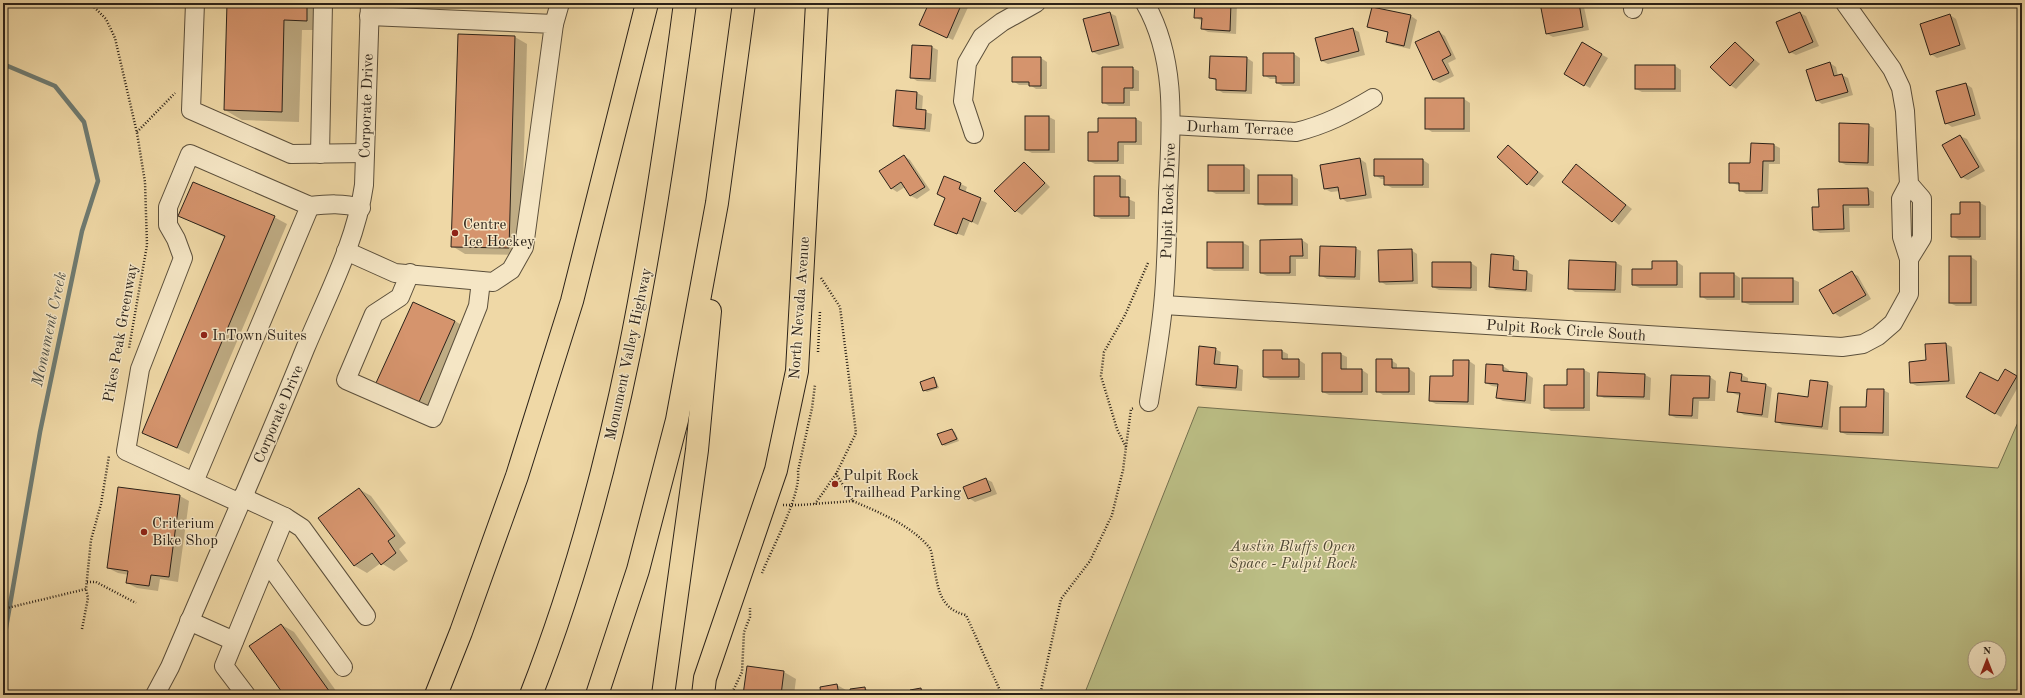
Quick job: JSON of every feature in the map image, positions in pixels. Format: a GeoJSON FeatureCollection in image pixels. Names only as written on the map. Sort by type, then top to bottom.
{"type":"FeatureCollection","features":[{"type":"Feature","properties":{"kind":"main road"},"geometry":{"type":"LineString","coordinates":[[436,695],[461,632],[517,476],[572,301],[647,3]]}},
{"type":"Feature","properties":{"kind":"main road","name":"Monument Valley Highway"},"geometry":{"type":"LineString","coordinates":[[531,695],[581,550],[618,408],[647,262],[666,144],[685,3]]}},
{"type":"Feature","properties":{"kind":"main road"},"geometry":{"type":"LineString","coordinates":[[597,695],[638,570],[677,420],[717,203],[744,3]]}},
{"type":"Feature","properties":{"kind":"main road","name":"North Nevada Avenue"},"geometry":{"type":"LineString","coordinates":[[703,695],[705,678],[776,470],[796,371],[817,3]]}},
{"type":"Feature","properties":{"kind":"main road"},"geometry":{"type":"LineString","coordinates":[[664,695],[697,450],[726,143]]}},
{"type":"Feature","properties":{"kind":"street"},"geometry":{"type":"LineString","coordinates":[[195,3],[191,110],[291,154],[365,153]]}},
{"type":"Feature","properties":{"kind":"street"},"geometry":{"type":"LineString","coordinates":[[320,154],[323,3]]}},
{"type":"Feature","properties":{"kind":"street"},"geometry":{"type":"LineString","coordinates":[[346,250],[394,272],[493,282],[511,270],[524,247],[554,24],[560,3]]}},
{"type":"Feature","properties":{"kind":"street"},"geometry":{"type":"LineString","coordinates":[[974,134],[963,101],[967,63],[982,37],[1002,22],[1036,3]]}},
{"type":"Feature","properties":{"kind":"street","name":"Pulpit Rock Drive"},"geometry":{"type":"LineString","coordinates":[[1145,3],[1162,43],[1167,64],[1170,83],[1171,125],[1164,305],[1149,402]]}},
{"type":"Feature","properties":{"kind":"street","name":"Pulpit Rock Circle South"},"geometry":{"type":"LineString","coordinates":[[1164,305],[1842,347],[1863,344],[1878,336],[1893,323],[1909,294],[1909,259],[1922,238],[1922,199],[1908,176],[1905,111],[1901,88],[1892,69],[1845,3]]}},
{"type":"Feature","properties":{"kind":"street"},"geometry":{"type":"LineString","coordinates":[[370,10],[554,24]]}},
{"type":"Feature","properties":{"kind":"street","name":"Corporate Drive"},"geometry":{"type":"LineString","coordinates":[[155,695],[170,667],[241,500],[346,250],[361,208],[364,185],[370,10]]}},
{"type":"Feature","properties":{"kind":"street","name":"Durham Terrace"},"geometry":{"type":"LineString","coordinates":[[1171,125],[1296,132],[1314,128],[1345,115],[1373,98]]}},
{"type":"Feature","properties":{"kind":"street"},"geometry":{"type":"LineString","coordinates":[[361,208],[345,204],[310,206],[190,154],[168,207],[168,225],[176,239],[183,258],[140,369],[126,451],[194,482],[285,517],[302,528],[366,616]]}},
{"type":"Feature","properties":{"kind":"street"},"geometry":{"type":"LineString","coordinates":[[194,482],[310,206]]}},
{"type":"Feature","properties":{"kind":"street"},"geometry":{"type":"LineString","coordinates":[[410,273],[400,297],[374,314],[346,380],[433,418],[478,306],[481,280]]}},
{"type":"Feature","properties":{"kind":"street"},"geometry":{"type":"LineString","coordinates":[[246,695],[224,666],[285,517]]}},
{"type":"Feature","properties":{"kind":"street"},"geometry":{"type":"LineString","coordinates":[[267,562],[343,667]]}},
{"type":"Feature","properties":{"kind":"street"},"geometry":{"type":"LineString","coordinates":[[189,621],[234,641]]}},
{"type":"Feature","properties":{"kind":"path","name":"Pikes Peak Greenway"},"geometry":{"type":"LineString","coordinates":[[90,3],[106,20],[113,32],[137,133],[145,182],[148,236],[128,350]]}},
{"type":"Feature","properties":{"kind":"path"},"geometry":{"type":"LineString","coordinates":[[137,133],[192,76]]}},
{"type":"Feature","properties":{"kind":"path"},"geometry":{"type":"LineString","coordinates":[[1126,448],[1117,429],[1101,376],[1104,352],[1125,315],[1149,262]]}},
{"type":"Feature","properties":{"kind":"path"},"geometry":{"type":"LineString","coordinates":[[815,504],[836,474],[856,433],[840,307],[820,276]]}},
{"type":"Feature","properties":{"kind":"path"},"geometry":{"type":"LineString","coordinates":[[1040,695],[1061,599],[1090,561],[1112,515],[1123,470],[1131,409],[1149,402]]}},
{"type":"Feature","properties":{"kind":"path"},"geometry":{"type":"LineString","coordinates":[[82,629],[88,598],[86,589],[91,540],[100,504],[110,450]]}},
{"type":"Feature","properties":{"kind":"path"},"geometry":{"type":"LineString","coordinates":[[836,474],[853,501]]}},
{"type":"Feature","properties":{"kind":"path"},"geometry":{"type":"LineString","coordinates":[[764,504],[815,504],[853,501],[884,514],[915,533],[930,549],[941,597],[956,613],[966,615],[1002,695]]}},
{"type":"Feature","properties":{"kind":"path"},"geometry":{"type":"LineString","coordinates":[[87,582],[96,582],[136,603]]}},
{"type":"Feature","properties":{"kind":"path"},"geometry":{"type":"LineString","coordinates":[[3,609],[86,589]]}},
{"type":"Feature","properties":{"kind":"green space","name":"Austin Bluffs Open Space - Pulpit Rock"},"geometry":{"type":"Polygon","coordinates":[[[1198,407],[1998,468],[2022,413],[2022,695],[1084,695],[1198,407]]]}},
{"type":"Feature","properties":{"kind":"building"},"geometry":{"type":"Polygon","coordinates":[[[227,3],[307,3],[307,21],[284,20],[282,112],[224,110],[227,3]]]}},
{"type":"Feature","properties":{"kind":"building"},"geometry":{"type":"Polygon","coordinates":[[[929,3],[962,3],[947,38],[919,25],[929,3]]]}},
{"type":"Feature","properties":{"kind":"building"},"geometry":{"type":"Polygon","coordinates":[[[1195,3],[1231,3],[1230,31],[1201,29],[1202,18],[1194,18],[1195,3]]]}},
{"type":"Feature","properties":{"kind":"building"},"geometry":{"type":"Polygon","coordinates":[[[1540,3],[1563,3],[1563,5],[1579,3],[1583,27],[1546,34],[1540,3]]]}},
{"type":"Feature","properties":{"kind":"building"},"geometry":{"type":"Polygon","coordinates":[[[1372,7],[1411,15],[1404,46],[1386,42],[1388,32],[1367,27],[1372,7]]]}},
{"type":"Feature","properties":{"kind":"building"},"geometry":{"type":"Polygon","coordinates":[[[1110,12],[1119,45],[1092,52],[1083,19],[1110,12]]]}},
{"type":"Feature","properties":{"kind":"building"},"geometry":{"type":"Polygon","coordinates":[[[1800,12],[1813,42],[1789,53],[1776,22],[1800,12]]]}},
{"type":"Feature","properties":{"kind":"building"},"geometry":{"type":"Polygon","coordinates":[[[1950,14],[1960,45],[1930,55],[1920,24],[1950,14]]]}},
{"type":"Feature","properties":{"kind":"building"},"geometry":{"type":"Polygon","coordinates":[[[1353,28],[1359,51],[1321,61],[1315,38],[1353,28]]]}},
{"type":"Feature","properties":{"kind":"building"},"geometry":{"type":"Polygon","coordinates":[[[1439,31],[1451,55],[1442,60],[1449,73],[1433,80],[1415,42],[1439,31]]]}},
{"type":"Feature","properties":{"kind":"building"},"geometry":{"type":"Polygon","coordinates":[[[458,34],[515,36],[509,248],[451,247],[458,34]]]}},
{"type":"Feature","properties":{"kind":"building"},"geometry":{"type":"Polygon","coordinates":[[[1582,42],[1602,54],[1584,86],[1564,74],[1582,42]]]}},
{"type":"Feature","properties":{"kind":"building"},"geometry":{"type":"Polygon","coordinates":[[[1735,42],[1754,60],[1730,86],[1710,67],[1735,42]]]}},
{"type":"Feature","properties":{"kind":"building"},"geometry":{"type":"Polygon","coordinates":[[[912,45],[932,46],[930,79],[910,78],[912,45]]]}},
{"type":"Feature","properties":{"kind":"building"},"geometry":{"type":"Polygon","coordinates":[[[1263,53],[1294,53],[1294,83],[1276,83],[1276,76],[1263,76],[1263,53]]]}},
{"type":"Feature","properties":{"kind":"building"},"geometry":{"type":"Polygon","coordinates":[[[1210,56],[1247,57],[1246,91],[1216,90],[1216,79],[1209,78],[1210,56]]]}},
{"type":"Feature","properties":{"kind":"building"},"geometry":{"type":"Polygon","coordinates":[[[1012,57],[1041,57],[1041,86],[1029,86],[1029,82],[1012,82],[1012,57]]]}},
{"type":"Feature","properties":{"kind":"building"},"geometry":{"type":"Polygon","coordinates":[[[1830,62],[1834,76],[1842,74],[1848,92],[1816,101],[1806,70],[1830,62]]]}},
{"type":"Feature","properties":{"kind":"building"},"geometry":{"type":"Polygon","coordinates":[[[1635,65],[1675,65],[1675,89],[1635,89],[1635,65]]]}},
{"type":"Feature","properties":{"kind":"building"},"geometry":{"type":"Polygon","coordinates":[[[1102,67],[1133,67],[1133,88],[1124,88],[1124,103],[1102,103],[1102,67]]]}},
{"type":"Feature","properties":{"kind":"building"},"geometry":{"type":"Polygon","coordinates":[[[1966,83],[1975,115],[1945,124],[1936,91],[1966,83]]]}},
{"type":"Feature","properties":{"kind":"building"},"geometry":{"type":"Polygon","coordinates":[[[896,90],[917,92],[916,109],[926,110],[925,129],[893,126],[896,90]]]}},
{"type":"Feature","properties":{"kind":"building"},"geometry":{"type":"Polygon","coordinates":[[[1425,98],[1464,98],[1464,129],[1425,129],[1425,98]]]}},
{"type":"Feature","properties":{"kind":"building"},"geometry":{"type":"Polygon","coordinates":[[[1025,116],[1049,116],[1049,150],[1025,150],[1025,116]]]}},
{"type":"Feature","properties":{"kind":"building"},"geometry":{"type":"Polygon","coordinates":[[[1098,118],[1136,118],[1136,142],[1118,142],[1118,161],[1088,161],[1088,132],[1098,132],[1098,118]]]}},
{"type":"Feature","properties":{"kind":"building"},"geometry":{"type":"Polygon","coordinates":[[[1839,123],[1869,124],[1868,163],[1839,162],[1839,123]]]}},
{"type":"Feature","properties":{"kind":"building"},"geometry":{"type":"Polygon","coordinates":[[[1960,135],[1979,167],[1961,178],[1942,145],[1960,135]]]}},
{"type":"Feature","properties":{"kind":"building"},"geometry":{"type":"Polygon","coordinates":[[[1751,143],[1774,144],[1774,161],[1763,161],[1762,191],[1739,191],[1739,183],[1729,183],[1729,163],[1750,163],[1751,143]]]}},
{"type":"Feature","properties":{"kind":"building"},"geometry":{"type":"Polygon","coordinates":[[[1508,145],[1538,172],[1527,185],[1497,157],[1508,145]]]}},
{"type":"Feature","properties":{"kind":"building"},"geometry":{"type":"Polygon","coordinates":[[[904,155],[925,187],[910,196],[901,182],[891,189],[879,171],[904,155]]]}},
{"type":"Feature","properties":{"kind":"building"},"geometry":{"type":"Polygon","coordinates":[[[1360,158],[1366,195],[1340,199],[1338,187],[1324,189],[1320,165],[1360,158]]]}},
{"type":"Feature","properties":{"kind":"building"},"geometry":{"type":"Polygon","coordinates":[[[1374,159],[1423,159],[1423,185],[1384,185],[1384,176],[1374,176],[1374,159]]]}},
{"type":"Feature","properties":{"kind":"building"},"geometry":{"type":"Polygon","coordinates":[[[1024,162],[1045,183],[1015,212],[994,191],[1024,162]]]}},
{"type":"Feature","properties":{"kind":"building"},"geometry":{"type":"Polygon","coordinates":[[[1576,164],[1626,205],[1612,222],[1562,182],[1576,164]]]}},
{"type":"Feature","properties":{"kind":"building"},"geometry":{"type":"Polygon","coordinates":[[[1208,165],[1244,165],[1244,191],[1208,191],[1208,165]]]}},
{"type":"Feature","properties":{"kind":"building"},"geometry":{"type":"Polygon","coordinates":[[[1258,175],[1292,175],[1292,204],[1258,204],[1258,175]]]}},
{"type":"Feature","properties":{"kind":"building"},"geometry":{"type":"Polygon","coordinates":[[[944,176],[961,183],[959,189],[981,198],[972,222],[963,218],[957,234],[934,225],[945,198],[937,194],[944,176]]]}},
{"type":"Feature","properties":{"kind":"building"},"geometry":{"type":"Polygon","coordinates":[[[1094,176],[1120,176],[1120,197],[1129,197],[1129,216],[1094,216],[1094,176]]]}},
{"type":"Feature","properties":{"kind":"building","name":"InTown Suites"},"geometry":{"type":"Polygon","coordinates":[[[193,182],[275,216],[177,448],[142,433],[225,236],[178,216],[193,182]]]}},
{"type":"Feature","properties":{"kind":"building"},"geometry":{"type":"Polygon","coordinates":[[[1868,188],[1869,205],[1843,205],[1844,229],[1813,230],[1812,207],[1819,207],[1818,189],[1868,188]]]}},
{"type":"Feature","properties":{"kind":"building"},"geometry":{"type":"Polygon","coordinates":[[[1960,202],[1980,202],[1980,237],[1951,237],[1951,214],[1960,214],[1960,202]]]}},
{"type":"Feature","properties":{"kind":"building"},"geometry":{"type":"Polygon","coordinates":[[[1302,239],[1303,256],[1290,256],[1290,273],[1260,273],[1260,240],[1302,239]]]}},
{"type":"Feature","properties":{"kind":"building"},"geometry":{"type":"Polygon","coordinates":[[[1207,242],[1243,242],[1243,268],[1207,268],[1207,242]]]}},
{"type":"Feature","properties":{"kind":"building"},"geometry":{"type":"Polygon","coordinates":[[[1320,246],[1356,247],[1355,277],[1319,276],[1320,246]]]}},
{"type":"Feature","properties":{"kind":"building"},"geometry":{"type":"Polygon","coordinates":[[[1412,249],[1413,281],[1379,282],[1378,250],[1412,249]]]}},
{"type":"Feature","properties":{"kind":"building"},"geometry":{"type":"Polygon","coordinates":[[[1491,254],[1514,256],[1513,270],[1527,271],[1526,290],[1489,287],[1491,254]]]}},
{"type":"Feature","properties":{"kind":"building"},"geometry":{"type":"Polygon","coordinates":[[[1949,256],[1971,256],[1971,303],[1949,303],[1949,256]]]}},
{"type":"Feature","properties":{"kind":"building"},"geometry":{"type":"Polygon","coordinates":[[[1569,260],[1616,262],[1615,290],[1568,289],[1569,260]]]}},
{"type":"Feature","properties":{"kind":"building"},"geometry":{"type":"Polygon","coordinates":[[[1652,261],[1677,261],[1677,285],[1632,285],[1632,269],[1652,269],[1652,261]]]}},
{"type":"Feature","properties":{"kind":"building"},"geometry":{"type":"Polygon","coordinates":[[[1432,262],[1471,262],[1471,288],[1432,287],[1432,262]]]}},
{"type":"Feature","properties":{"kind":"building"},"geometry":{"type":"Polygon","coordinates":[[[1852,271],[1866,295],[1833,314],[1819,290],[1852,271]]]}},
{"type":"Feature","properties":{"kind":"building"},"geometry":{"type":"Polygon","coordinates":[[[1700,273],[1734,273],[1734,297],[1700,297],[1700,273]]]}},
{"type":"Feature","properties":{"kind":"building"},"geometry":{"type":"Polygon","coordinates":[[[1742,278],[1793,278],[1793,302],[1742,302],[1742,278]]]}},
{"type":"Feature","properties":{"kind":"building"},"geometry":{"type":"Polygon","coordinates":[[[413,302],[455,321],[419,402],[376,383],[413,302]]]}},
{"type":"Feature","properties":{"kind":"building"},"geometry":{"type":"Polygon","coordinates":[[[1946,343],[1949,381],[1910,383],[1909,362],[1926,360],[1925,344],[1946,343]]]}},
{"type":"Feature","properties":{"kind":"building"},"geometry":{"type":"Polygon","coordinates":[[[1199,346],[1216,348],[1214,364],[1238,366],[1236,388],[1196,385],[1199,346]]]}},
{"type":"Feature","properties":{"kind":"building"},"geometry":{"type":"Polygon","coordinates":[[[1263,350],[1282,350],[1282,359],[1299,359],[1299,377],[1263,377],[1263,350]]]}},
{"type":"Feature","properties":{"kind":"building"},"geometry":{"type":"Polygon","coordinates":[[[1322,353],[1341,353],[1341,369],[1362,369],[1362,392],[1322,392],[1322,353]]]}},
{"type":"Feature","properties":{"kind":"building"},"geometry":{"type":"Polygon","coordinates":[[[1376,359],[1392,359],[1392,368],[1409,368],[1409,392],[1376,392],[1376,359]]]}},
{"type":"Feature","properties":{"kind":"building"},"geometry":{"type":"Polygon","coordinates":[[[1453,360],[1469,360],[1468,402],[1429,401],[1430,376],[1453,376],[1453,360]]]}},
{"type":"Feature","properties":{"kind":"building"},"geometry":{"type":"Polygon","coordinates":[[[1486,364],[1503,365],[1503,371],[1527,373],[1525,401],[1496,398],[1498,384],[1485,383],[1486,364]]]}},
{"type":"Feature","properties":{"kind":"building"},"geometry":{"type":"Polygon","coordinates":[[[1567,369],[1584,369],[1584,408],[1544,408],[1544,385],[1567,385],[1567,369]]]}},
{"type":"Feature","properties":{"kind":"building"},"geometry":{"type":"Polygon","coordinates":[[[2005,369],[2017,376],[1995,414],[1966,397],[1980,372],[1998,381],[2005,369]]]}},
{"type":"Feature","properties":{"kind":"building"},"geometry":{"type":"Polygon","coordinates":[[[1598,372],[1645,374],[1644,397],[1597,396],[1598,372]]]}},
{"type":"Feature","properties":{"kind":"building"},"geometry":{"type":"Polygon","coordinates":[[[1730,372],[1742,374],[1741,381],[1766,384],[1762,415],[1737,412],[1740,393],[1727,392],[1730,372]]]}},
{"type":"Feature","properties":{"kind":"building"},"geometry":{"type":"Polygon","coordinates":[[[1671,375],[1710,376],[1709,398],[1693,398],[1692,416],[1669,415],[1671,375]]]}},
{"type":"Feature","properties":{"kind":"building"},"geometry":{"type":"Polygon","coordinates":[[[934,377],[937,387],[923,391],[920,382],[934,377]]]}},
{"type":"Feature","properties":{"kind":"building"},"geometry":{"type":"Polygon","coordinates":[[[1810,380],[1828,382],[1822,427],[1775,422],[1778,393],[1808,397],[1810,380]]]}},
{"type":"Feature","properties":{"kind":"building"},"geometry":{"type":"Polygon","coordinates":[[[1867,389],[1884,389],[1883,433],[1840,432],[1840,407],[1866,407],[1867,389]]]}},
{"type":"Feature","properties":{"kind":"building"},"geometry":{"type":"Polygon","coordinates":[[[952,429],[957,439],[942,445],[937,434],[952,429]]]}},
{"type":"Feature","properties":{"kind":"building"},"geometry":{"type":"Polygon","coordinates":[[[986,478],[991,491],[968,499],[963,487],[986,478]]]}},
{"type":"Feature","properties":{"kind":"building","name":"Criterium Bike Shop"},"geometry":{"type":"Polygon","coordinates":[[[118,487],[180,495],[169,577],[151,575],[149,586],[126,583],[128,571],[107,568],[118,487]]]}},
{"type":"Feature","properties":{"kind":"building"},"geometry":{"type":"Polygon","coordinates":[[[359,488],[395,536],[388,541],[396,553],[381,565],[372,553],[354,566],[318,518],[359,488]]]}},
{"type":"Feature","properties":{"kind":"building"},"geometry":{"type":"Polygon","coordinates":[[[281,624],[332,695],[284,695],[249,646],[281,624]]]}},
{"type":"Feature","properties":{"kind":"building"},"geometry":{"type":"Polygon","coordinates":[[[747,666],[784,671],[781,695],[743,695],[747,666]]]}},
{"type":"Feature","properties":{"kind":"building"},"geometry":{"type":"Polygon","coordinates":[[[837,684],[839,695],[821,695],[820,687],[837,684]]]}},
{"type":"Feature","properties":{"kind":"building"},"geometry":{"type":"Polygon","coordinates":[[[865,687],[866,695],[851,695],[850,689],[865,687]]]}},
{"type":"Feature","properties":{"kind":"building"},"geometry":{"type":"Polygon","coordinates":[[[921,688],[922,695],[910,695],[910,690],[921,688]]]}},
{"type":"Feature","properties":{"kind":"waterway","name":"Monument Creek"},"geometry":{"type":"LineString","coordinates":[[3,64],[55,86],[84,122],[98,181],[82,231],[40,432],[3,645]]}},
{"type":"Feature","properties":{"kind":"place","name":"Centre Ice Hockey"},"geometry":{"type":"Point","coordinates":[455,233]}},
{"type":"Feature","properties":{"kind":"place","name":"InTown Suites"},"geometry":{"type":"Point","coordinates":[204,335]}},
{"type":"Feature","properties":{"kind":"place","name":"Pulpit Rock Trailhead Parking"},"geometry":{"type":"Point","coordinates":[835,484]}},
{"type":"Feature","properties":{"kind":"place","name":"Criterium Bike Shop"},"geometry":{"type":"Point","coordinates":[144,532]}}]}
